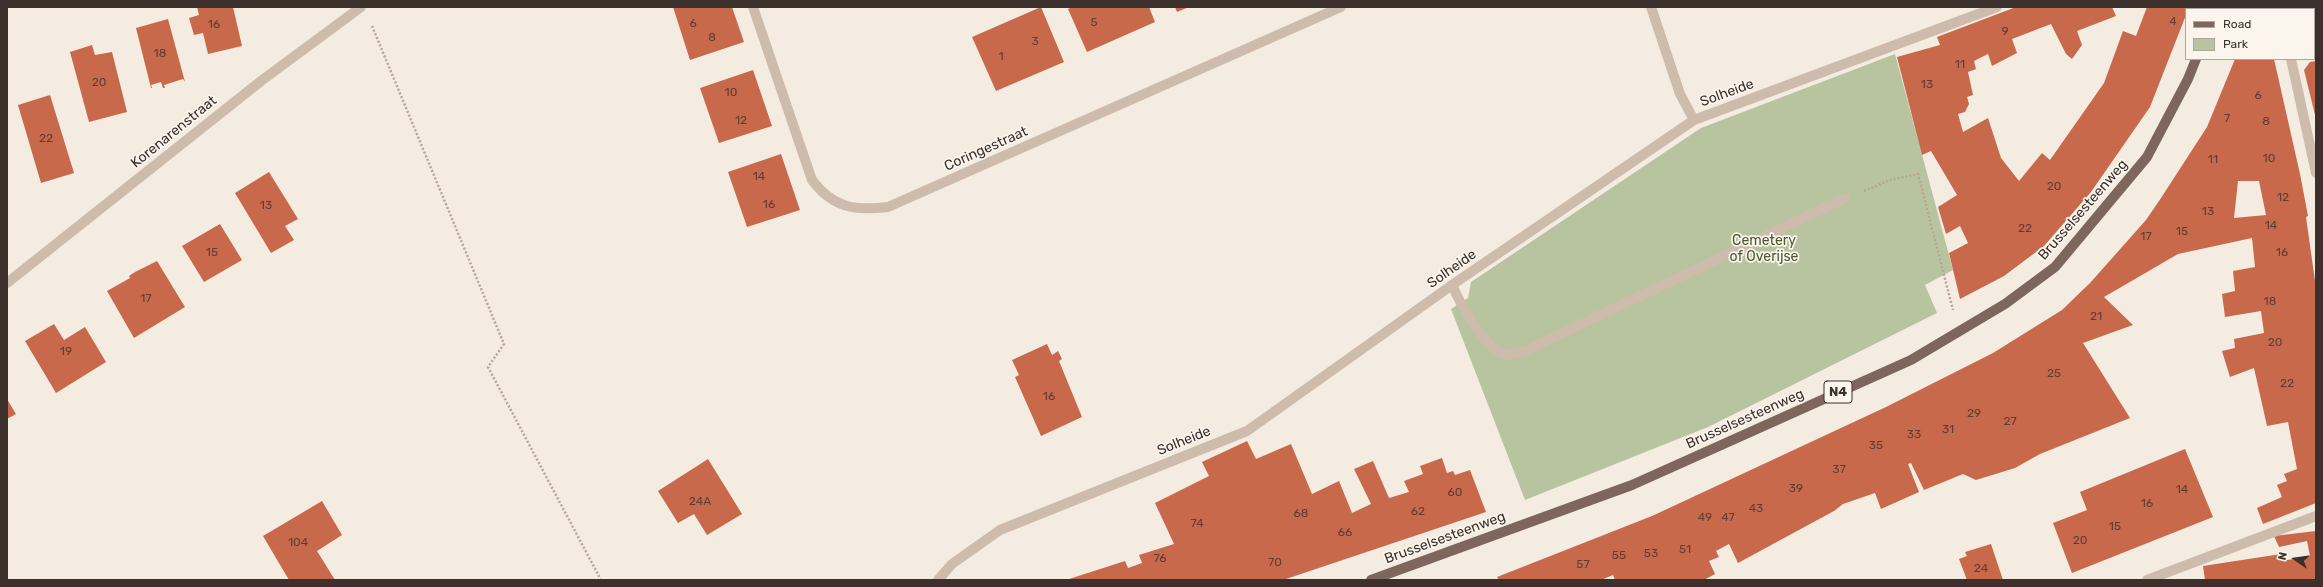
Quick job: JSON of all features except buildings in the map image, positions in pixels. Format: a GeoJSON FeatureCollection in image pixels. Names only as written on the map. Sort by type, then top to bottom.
{"type":"FeatureCollection","features":[{"type":"Feature","properties":{"kind":"main road","name":"Brusselsesteenweg"},"geometry":{"type":"LineString","coordinates":[[1371,580],[1632,485],[1911,360],[2005,304],[2055,267],[2091,227],[2147,157],[2188,79],[2196,60]]}},
{"type":"Feature","properties":{"kind":"street","name":"Korenarenstraat"},"geometry":{"type":"LineString","coordinates":[[7,283],[261,81],[361,7]]}},
{"type":"Feature","properties":{"kind":"street","name":"Coringestraat"},"geometry":{"type":"LineString","coordinates":[[753,7],[812,180],[830,200],[843,206],[871,209],[888,207],[1341,7]]}},
{"type":"Feature","properties":{"kind":"street"},"geometry":{"type":"LineString","coordinates":[[1651,7],[1680,94],[1694,120]]}},
{"type":"Feature","properties":{"kind":"street","name":"Solheide"},"geometry":{"type":"LineString","coordinates":[[938,580],[952,564],[1000,530],[1247,431],[1452,286],[1694,120],[1997,7]]}},
{"type":"Feature","properties":{"kind":"street"},"geometry":{"type":"LineString","coordinates":[[2292,60],[2316,173]]}},
{"type":"Feature","properties":{"kind":"street"},"geometry":{"type":"LineString","coordinates":[[1452,286],[1460,303],[1486,340],[1495,350],[1509,355],[1527,350],[1845,198]]}},
{"type":"Feature","properties":{"kind":"street"},"geometry":{"type":"LineString","coordinates":[[2147,580],[2316,516]]}},
{"type":"Feature","properties":{"kind":"path"},"geometry":{"type":"LineString","coordinates":[[370,22],[504,344],[488,367],[601,580]]}},
{"type":"Feature","properties":{"kind":"path"},"geometry":{"type":"LineString","coordinates":[[1845,198],[1890,180],[1918,174],[1948,292]]}},
{"type":"Feature","properties":{"kind":"green space","name":"Cemetery of Overijse"},"geometry":{"type":"Polygon","coordinates":[[[1895,54],[1953,270],[1925,285],[1937,313],[1708,427],[1525,500],[1451,309],[1468,298],[1471,282],[1701,128],[1895,54]]]}}]}
